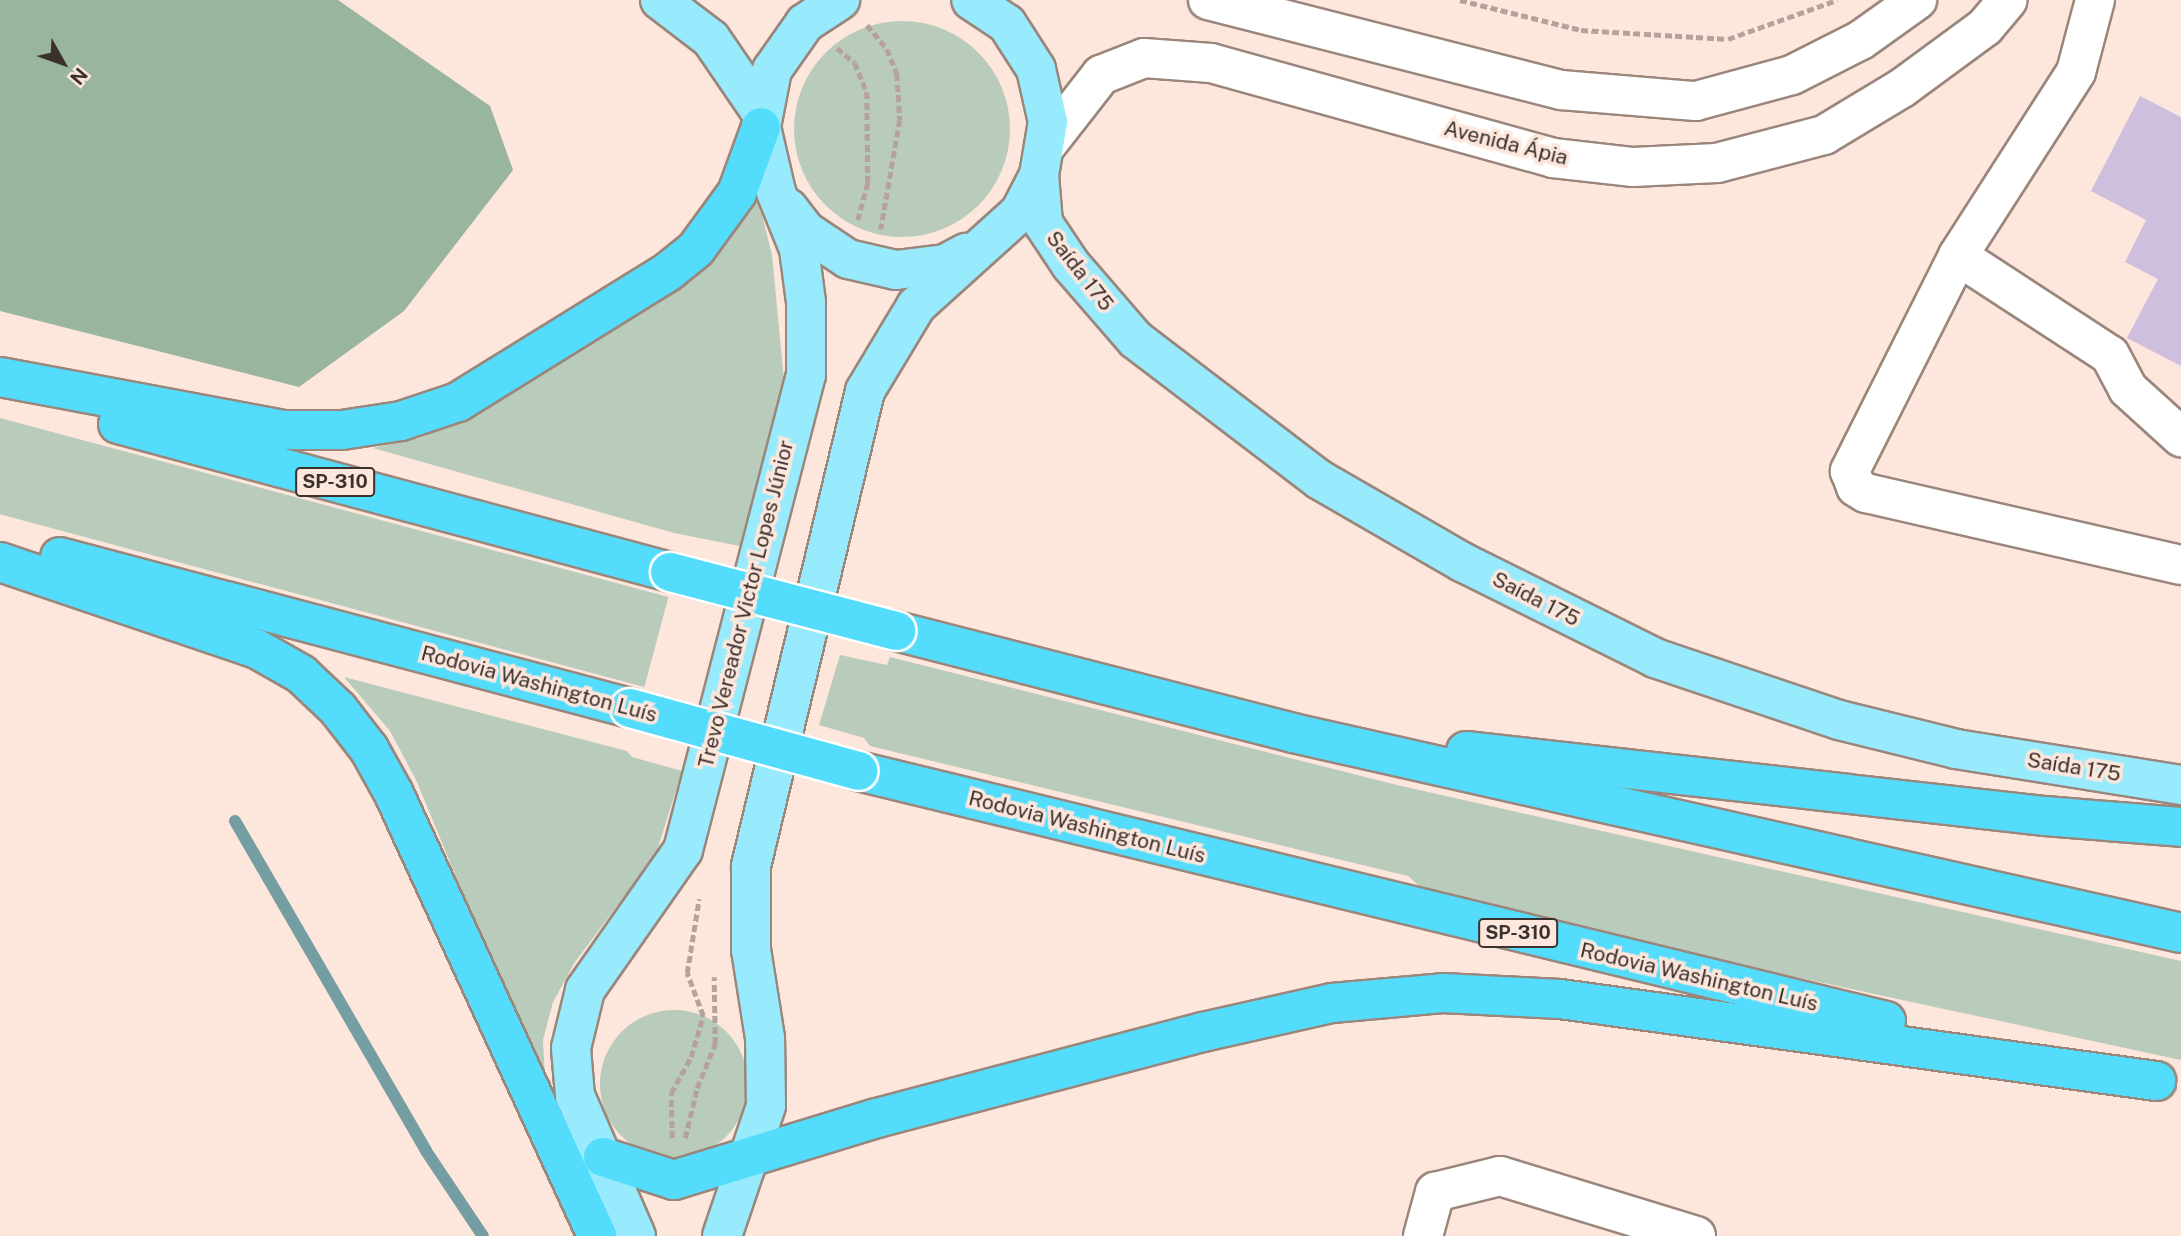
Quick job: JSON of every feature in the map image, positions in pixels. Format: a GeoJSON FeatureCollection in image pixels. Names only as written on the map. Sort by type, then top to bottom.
{"type":"FeatureCollection","features":[{"type":"Feature","properties":{"kind":"highway"},"geometry":{"type":"LineString","coordinates":[[0,377],[282,430],[342,430],[401,421],[458,402],[687,256],[719,222],[737,193],[762,121]]}},
{"type":"Feature","properties":{"kind":"highway","name":"SP-310"},"geometry":{"type":"LineString","coordinates":[[0,392],[670,572],[1293,733],[2181,933]]}},
{"type":"Feature","properties":{"kind":"highway","name":"Rodovia Washington Luís"},"geometry":{"type":"LineString","coordinates":[[0,542],[858,771],[1716,983],[2168,1084]]}},
{"type":"Feature","properties":{"kind":"highway"},"geometry":{"type":"LineString","coordinates":[[0,562],[257,649],[302,674],[338,709],[369,749],[394,794],[597,1236]]}},
{"type":"Feature","properties":{"kind":"highway"},"geometry":{"type":"LineString","coordinates":[[1293,733],[2045,816],[2181,827]]}},
{"type":"Feature","properties":{"kind":"highway"},"geometry":{"type":"LineString","coordinates":[[603,1157],[674,1180],[751,1156],[1203,1032],[1332,1003],[1443,993],[1560,999],[2168,1084]]}},
{"type":"Feature","properties":{"kind":"main road"},"geometry":{"type":"LineString","coordinates":[[660,0],[710,39],[762,121]]}},
{"type":"Feature","properties":{"kind":"main road","name":"Trevo Vereador Victor Lopes Júnior"},"geometry":{"type":"LineString","coordinates":[[603,1157],[575,1096],[571,1048],[585,989],[683,850],[806,376],[806,302],[799,249],[776,192],[762,121],[772,70],[805,23],[840,0]]}},
{"type":"Feature","properties":{"kind":"main road","name":"Trevo Vereador Victor Lopes Júnior"},"geometry":{"type":"LineString","coordinates":[[722,1236],[766,1106],[765,1038],[751,950],[751,866],[865,391],[916,306],[1020,212],[1042,161],[1048,121],[1037,69],[1007,24],[971,0]]}},
{"type":"Feature","properties":{"kind":"main road","name":"Saída 175"},"geometry":{"type":"LineString","coordinates":[[1042,161],[1043,223],[1071,265],[1136,340],[1320,480],[1462,562],[1655,658],[1839,720],[1956,749],[2181,785]]}},
{"type":"Feature","properties":{"kind":"main road","name":"Trevo Vereador Victor Lopes Júnior"},"geometry":{"type":"LineString","coordinates":[[776,192],[806,231],[848,259],[895,270],[945,264],[990,241]]}},
{"type":"Feature","properties":{"kind":"main road"},"geometry":{"type":"LineString","coordinates":[[603,1157],[636,1236]]}},
{"type":"Feature","properties":{"kind":"street"},"geometry":{"type":"LineString","coordinates":[[1208,0],[1562,90],[1696,101],[1792,75],[1861,40],[1917,0]]}},
{"type":"Feature","properties":{"kind":"street","name":"Avenida Ápia"},"geometry":{"type":"LineString","coordinates":[[1042,161],[1101,75],[1144,58],[1211,63],[1553,158],[1633,167],[1717,163],[1824,135],[1902,88],[1985,27],[2008,0]]}},
{"type":"Feature","properties":{"kind":"street"},"geometry":{"type":"LineString","coordinates":[[2072,0],[2092,17],[2076,72],[1958,256],[1850,471],[1856,487],[2181,565]]}},
{"type":"Feature","properties":{"kind":"street"},"geometry":{"type":"LineString","coordinates":[[1958,256],[2109,355],[2128,389],[2181,437]]}},
{"type":"Feature","properties":{"kind":"street"},"geometry":{"type":"LineString","coordinates":[[1423,1236],[1435,1192],[1500,1176],[1696,1236]]}},
{"type":"Feature","properties":{"kind":"path"},"geometry":{"type":"LineString","coordinates":[[1460,0],[1581,30],[1728,39],[1837,0]]}},
{"type":"Feature","properties":{"kind":"green space"},"geometry":{"type":"Polygon","coordinates":[[[0,0],[338,0],[490,106],[513,170],[404,311],[299,387],[0,311],[0,0]]]}},
{"type":"Feature","properties":{"kind":"green space"},"geometry":{"type":"Polygon","coordinates":[[[902,21],[943,29],[962,39],[978,53],[992,69],[1002,88],[1010,129],[1002,170],[992,189],[978,205],[962,219],[943,229],[902,237],[861,229],[842,219],[826,205],[812,189],[802,170],[794,129],[802,88],[812,69],[826,53],[842,39],[861,29],[902,21]]]}},
{"type":"Feature","properties":{"kind":"green space"},"geometry":{"type":"Polygon","coordinates":[[[757,195],[772,255],[784,380],[745,547],[674,533],[373,448],[420,438],[468,417],[707,259],[732,235],[757,195]]]}},
{"type":"Feature","properties":{"kind":"green space"},"geometry":{"type":"Polygon","coordinates":[[[0,418],[668,597],[644,687],[0,514],[0,418]]]}},
{"type":"Feature","properties":{"kind":"green space"},"geometry":{"type":"Polygon","coordinates":[[[840,655],[887,665],[890,657],[1397,785],[2181,961],[2181,1060],[1726,962],[1419,886],[1408,876],[870,746],[864,738],[819,725],[840,655]]]}},
{"type":"Feature","properties":{"kind":"green space"},"geometry":{"type":"Polygon","coordinates":[[[344,677],[627,751],[632,757],[682,771],[656,854],[575,962],[553,1002],[543,1040],[546,1096],[417,782],[390,731],[344,677]]]}},
{"type":"Feature","properties":{"kind":"green space"},"geometry":{"type":"Polygon","coordinates":[[[674,1010],[702,1015],[726,1032],[743,1056],[748,1084],[743,1112],[726,1136],[702,1153],[674,1158],[646,1153],[622,1136],[605,1112],[600,1084],[605,1056],[622,1032],[646,1015],[674,1010]]]}},
{"type":"Feature","properties":{"kind":"building"},"geometry":{"type":"Polygon","coordinates":[[[2140,96],[2181,117],[2181,366],[2127,338],[2158,279],[2125,262],[2146,220],[2091,191],[2140,96]]]}},
{"type":"Feature","properties":{"kind":"waterway"},"geometry":{"type":"LineString","coordinates":[[235,821],[426,1151],[483,1236]]}}]}
